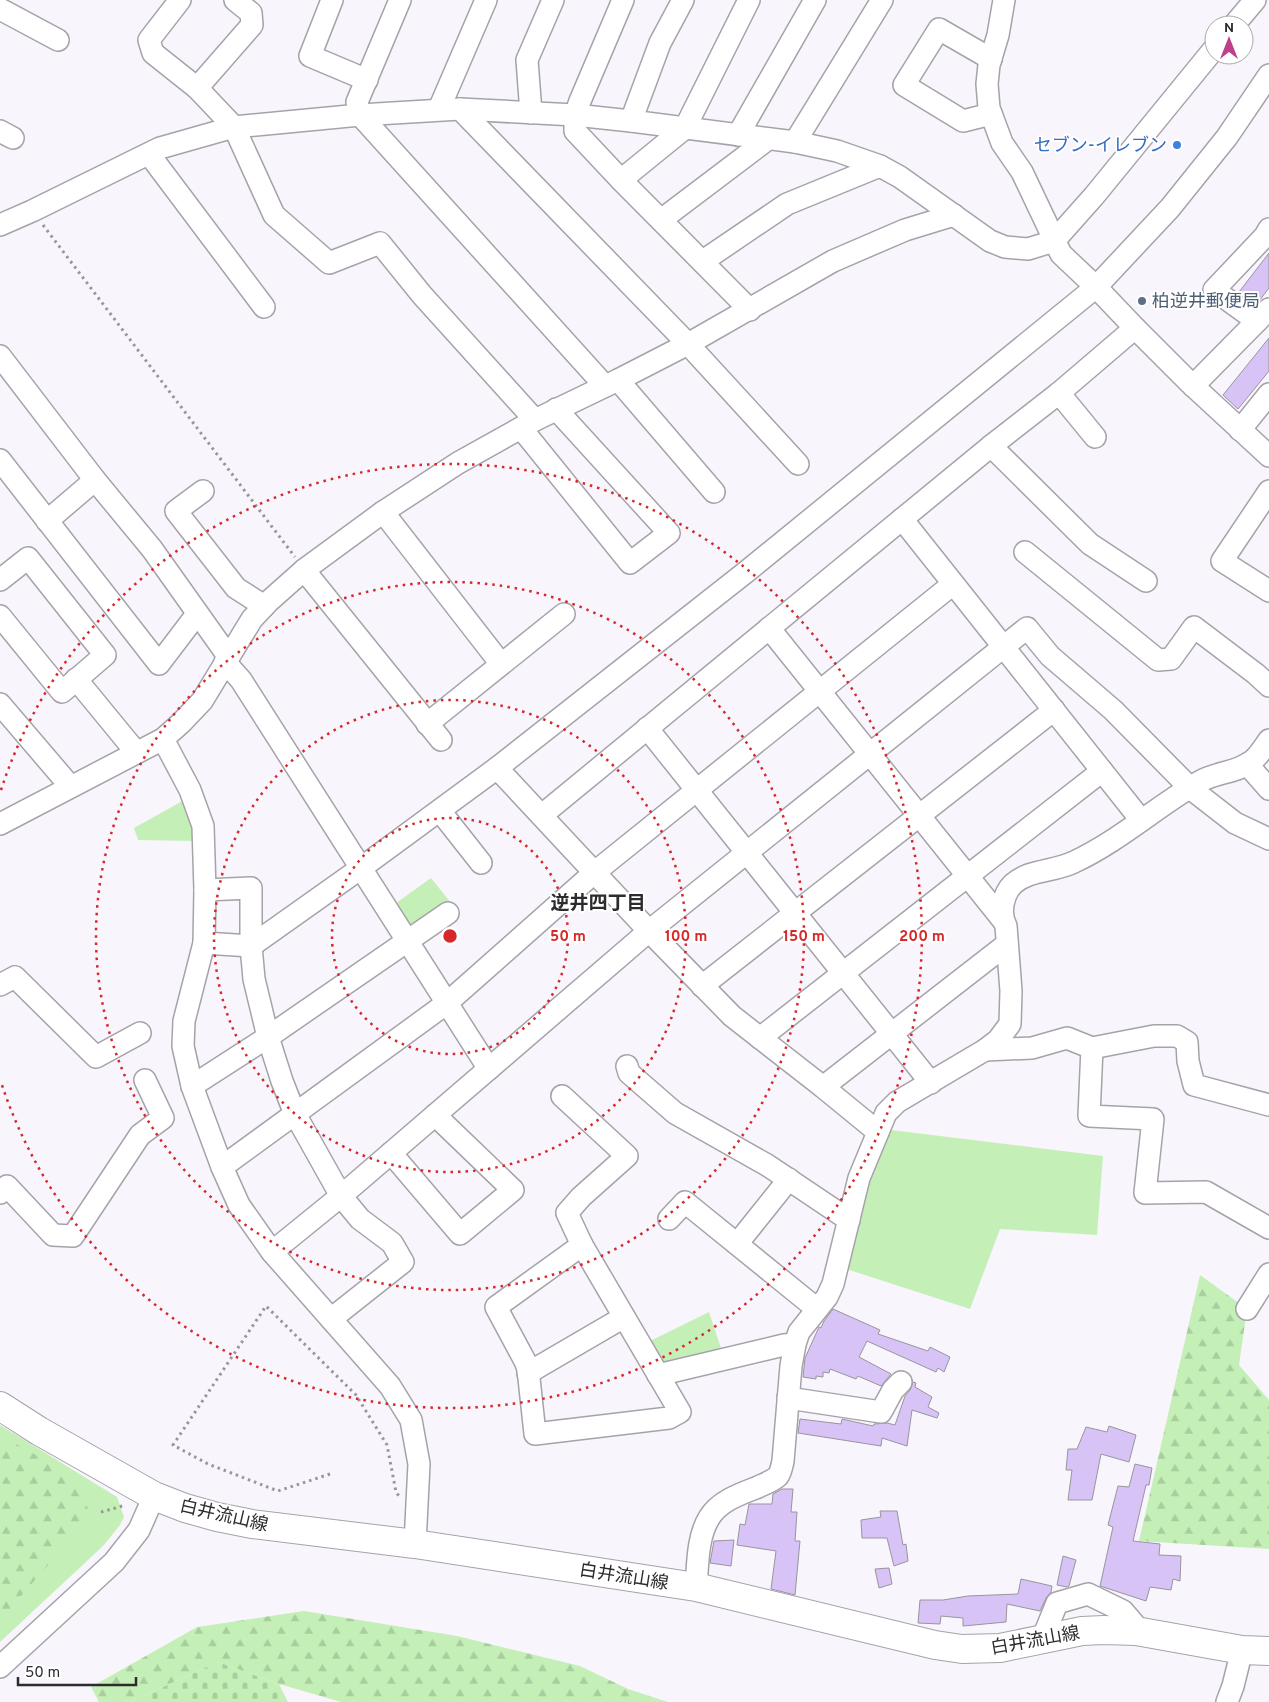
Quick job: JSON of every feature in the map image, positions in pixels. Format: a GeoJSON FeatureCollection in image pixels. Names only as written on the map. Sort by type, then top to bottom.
{"type":"FeatureCollection","features":[{"type":"Feature","properties":{"kind":"main road","name":"白井流山線"},"geometry":{"type":"LineString","coordinates":[[0,1406],[39,1431],[154,1496],[185,1508],[252,1524],[416,1533],[696,1587],[935,1645],[962,1649],[1000,1648],[1089,1631],[1104,1630],[1141,1632],[1242,1650],[1269,1650]]}},
{"type":"Feature","properties":{"kind":"street"},"geometry":{"type":"LineString","coordinates":[[180,0],[149,40],[152,53],[198,88],[234,128],[274,215],[329,263],[380,243],[528,424],[630,563],[669,533],[556,410]]}},
{"type":"Feature","properties":{"kind":"street"},"geometry":{"type":"LineString","coordinates":[[198,88],[252,26],[251,13],[235,0]]}},
{"type":"Feature","properties":{"kind":"street"},"geometry":{"type":"LineString","coordinates":[[332,0],[310,56],[367,80]]}},
{"type":"Feature","properties":{"kind":"street"},"geometry":{"type":"LineString","coordinates":[[400,0],[357,102],[360,115],[714,492]]}},
{"type":"Feature","properties":{"kind":"street"},"geometry":{"type":"LineString","coordinates":[[449,109],[486,0]]}},
{"type":"Feature","properties":{"kind":"street"},"geometry":{"type":"LineString","coordinates":[[531,113],[527,60],[553,0]]}},
{"type":"Feature","properties":{"kind":"street"},"geometry":{"type":"LineString","coordinates":[[623,0],[580,101],[575,115],[575,131],[750,310]]}},
{"type":"Feature","properties":{"kind":"street"},"geometry":{"type":"LineString","coordinates":[[631,121],[660,43],[683,0]]}},
{"type":"Feature","properties":{"kind":"street"},"geometry":{"type":"LineString","coordinates":[[621,180],[685,128],[749,0]]}},
{"type":"Feature","properties":{"kind":"street"},"geometry":{"type":"LineString","coordinates":[[738,135],[815,0]]}},
{"type":"Feature","properties":{"kind":"street"},"geometry":{"type":"LineString","coordinates":[[795,142],[882,0]]}},
{"type":"Feature","properties":{"kind":"street"},"geometry":{"type":"LineString","coordinates":[[1004,0],[987,84],[989,108],[1002,144],[1022,172],[1054,241],[1062,254],[1134,328],[1269,456]]}},
{"type":"Feature","properties":{"kind":"street"},"geometry":{"type":"LineString","coordinates":[[1236,14],[1255,0]]}},
{"type":"Feature","properties":{"kind":"street"},"geometry":{"type":"LineString","coordinates":[[0,9],[58,40]]}},
{"type":"Feature","properties":{"kind":"street"},"geometry":{"type":"LineString","coordinates":[[991,60],[939,29],[904,85],[963,121],[991,114]]}},
{"type":"Feature","properties":{"kind":"street"},"geometry":{"type":"LineString","coordinates":[[0,225],[160,148],[234,128],[360,115],[449,109],[575,115],[795,142],[837,150],[880,166],[900,177],[990,241],[1005,247],[1028,249],[1054,241],[1094,196],[1204,61]]}},
{"type":"Feature","properties":{"kind":"street"},"geometry":{"type":"LineString","coordinates":[[204,943],[250,946],[440,810],[497,768],[746,572],[1096,287],[1170,208],[1227,137],[1269,75]]}},
{"type":"Feature","properties":{"kind":"street"},"geometry":{"type":"LineString","coordinates":[[449,109],[688,344],[798,464]]}},
{"type":"Feature","properties":{"kind":"street"},"geometry":{"type":"LineString","coordinates":[[661,220],[768,139]]}},
{"type":"Feature","properties":{"kind":"street"},"geometry":{"type":"LineString","coordinates":[[149,154],[264,307]]}},
{"type":"Feature","properties":{"kind":"street"},"geometry":{"type":"LineString","coordinates":[[703,261],[787,204],[880,166]]}},
{"type":"Feature","properties":{"kind":"street"},"geometry":{"type":"LineString","coordinates":[[0,824],[162,739],[202,702],[252,618],[264,606],[304,570],[383,512],[458,463],[528,424],[688,344],[833,261],[906,230],[954,215]]}},
{"type":"Feature","properties":{"kind":"street"},"geometry":{"type":"LineString","coordinates":[[1193,386],[1263,315],[1214,290],[1265,236],[1269,229]]}},
{"type":"Feature","properties":{"kind":"street"},"geometry":{"type":"LineString","coordinates":[[542,815],[990,446],[1059,393],[1134,328]]}},
{"type":"Feature","properties":{"kind":"street"},"geometry":{"type":"LineString","coordinates":[[0,356],[95,480],[152,549],[197,614],[489,1069]]}},
{"type":"Feature","properties":{"kind":"street"},"geometry":{"type":"LineString","coordinates":[[1059,393],[1095,438]]}},
{"type":"Feature","properties":{"kind":"street"},"geometry":{"type":"LineString","coordinates":[[1240,430],[1269,394]]}},
{"type":"Feature","properties":{"kind":"street"},"geometry":{"type":"LineString","coordinates":[[990,446],[1090,544],[1146,581]]}},
{"type":"Feature","properties":{"kind":"street"},"geometry":{"type":"LineString","coordinates":[[0,460],[159,664],[197,614]]}},
{"type":"Feature","properties":{"kind":"street"},"geometry":{"type":"LineString","coordinates":[[47,522],[95,480]]}},
{"type":"Feature","properties":{"kind":"street"},"geometry":{"type":"LineString","coordinates":[[203,491],[176,511],[236,588],[264,606]]}},
{"type":"Feature","properties":{"kind":"street"},"geometry":{"type":"LineString","coordinates":[[1269,491],[1222,562],[1269,591]]}},
{"type":"Feature","properties":{"kind":"street"},"geometry":{"type":"LineString","coordinates":[[383,512],[501,664]]}},
{"type":"Feature","properties":{"kind":"street"},"geometry":{"type":"LineString","coordinates":[[902,519],[1141,820]]}},
{"type":"Feature","properties":{"kind":"street"},"geometry":{"type":"LineString","coordinates":[[1026,552],[1158,660],[1170,658],[1194,627],[1269,686]]}},
{"type":"Feature","properties":{"kind":"street"},"geometry":{"type":"LineString","coordinates":[[0,580],[28,558],[105,655],[62,692],[0,616]]}},
{"type":"Feature","properties":{"kind":"street"},"geometry":{"type":"LineString","coordinates":[[304,570],[441,740]]}},
{"type":"Feature","properties":{"kind":"street"},"geometry":{"type":"LineString","coordinates":[[222,1167],[447,1002],[595,872],[953,584]]}},
{"type":"Feature","properties":{"kind":"street"},"geometry":{"type":"LineString","coordinates":[[427,724],[564,614]]}},
{"type":"Feature","properties":{"kind":"street"},"geometry":{"type":"LineString","coordinates":[[696,1587],[703,1530],[710,1517],[722,1505],[738,1495],[768,1483],[778,1475],[783,1461],[795,1344],[799,1332],[827,1297],[833,1284],[860,1178],[886,1113],[897,1102],[985,1050],[998,1040],[1010,1024],[1006,926],[1002,919],[769,628]]}},
{"type":"Feature","properties":{"kind":"street"},"geometry":{"type":"LineString","coordinates":[[272,1252],[341,1196],[649,931],[1027,628],[1050,656],[1113,710],[1190,788],[1235,823],[1269,839]]}},
{"type":"Feature","properties":{"kind":"street"},"geometry":{"type":"LineString","coordinates":[[76,680],[136,752]]}},
{"type":"Feature","properties":{"kind":"street"},"geometry":{"type":"LineString","coordinates":[[0,704],[70,786]]}},
{"type":"Feature","properties":{"kind":"street"},"geometry":{"type":"LineString","coordinates":[[702,986],[1054,710]]}},
{"type":"Feature","properties":{"kind":"street"},"geometry":{"type":"LineString","coordinates":[[647,728],[931,1083]]}},
{"type":"Feature","properties":{"kind":"street"},"geometry":{"type":"LineString","coordinates":[[162,739],[190,790],[203,826],[204,943],[184,1021],[183,1046],[192,1086],[222,1167],[239,1205],[272,1252],[390,1386],[411,1420],[419,1464],[416,1533]]}},
{"type":"Feature","properties":{"kind":"street"},"geometry":{"type":"LineString","coordinates":[[1002,919],[1006,892],[1024,876],[1067,866],[1120,836],[1202,780],[1248,764],[1269,740]]}},
{"type":"Feature","properties":{"kind":"street"},"geometry":{"type":"LineString","coordinates":[[1248,764],[1269,790]]}},
{"type":"Feature","properties":{"kind":"street"},"geometry":{"type":"LineString","coordinates":[[497,768],[649,931],[732,1016],[823,1086],[878,1132]]}},
{"type":"Feature","properties":{"kind":"street"},"geometry":{"type":"LineString","coordinates":[[760,1038],[1102,770]]}},
{"type":"Feature","properties":{"kind":"street"},"geometry":{"type":"LineString","coordinates":[[440,810],[481,863]]}},
{"type":"Feature","properties":{"kind":"street"},"geometry":{"type":"LineString","coordinates":[[205,890],[250,888],[250,946],[254,979],[268,1037],[295,1114],[341,1196],[360,1219],[392,1244],[403,1262],[331,1319]]}},
{"type":"Feature","properties":{"kind":"street"},"geometry":{"type":"LineString","coordinates":[[192,1086],[268,1037],[448,913]]}},
{"type":"Feature","properties":{"kind":"street"},"geometry":{"type":"LineString","coordinates":[[823,1086],[1007,944]]}},
{"type":"Feature","properties":{"kind":"street"},"geometry":{"type":"LineString","coordinates":[[0,985],[15,977],[96,1057],[140,1033]]}},
{"type":"Feature","properties":{"kind":"street"},"geometry":{"type":"LineString","coordinates":[[985,1050],[1032,1048],[1067,1038],[1092,1048],[1154,1036],[1177,1036],[1186,1042],[1194,1086],[1269,1105]]}},
{"type":"Feature","properties":{"kind":"street"},"geometry":{"type":"LineString","coordinates":[[1092,1048],[1089,1116],[1153,1119],[1145,1193],[1206,1192],[1269,1228]]}},
{"type":"Feature","properties":{"kind":"street"},"geometry":{"type":"LineString","coordinates":[[627,1066],[628,1073],[674,1113],[767,1165],[849,1220]]}},
{"type":"Feature","properties":{"kind":"street"},"geometry":{"type":"LineString","coordinates":[[0,1192],[7,1186],[53,1235],[73,1236],[140,1135],[163,1118],[145,1080]]}},
{"type":"Feature","properties":{"kind":"street"},"geometry":{"type":"LineString","coordinates":[[562,1096],[627,1156],[581,1197],[567,1213],[582,1244],[680,1412],[669,1418],[535,1434],[525,1361],[496,1307],[582,1244]]}},
{"type":"Feature","properties":{"kind":"street"},"geometry":{"type":"LineString","coordinates":[[391,1153],[460,1234],[513,1190],[436,1115]]}},
{"type":"Feature","properties":{"kind":"street"},"geometry":{"type":"LineString","coordinates":[[737,1244],[789,1179]]}},
{"type":"Feature","properties":{"kind":"street"},"geometry":{"type":"LineString","coordinates":[[669,1219],[684,1202],[817,1309]]}},
{"type":"Feature","properties":{"kind":"street"},"geometry":{"type":"LineString","coordinates":[[1247,1309],[1269,1274]]}},
{"type":"Feature","properties":{"kind":"street"},"geometry":{"type":"LineString","coordinates":[[528,1373],[624,1317]]}},
{"type":"Feature","properties":{"kind":"street"},"geometry":{"type":"LineString","coordinates":[[658,1375],[795,1344]]}},
{"type":"Feature","properties":{"kind":"street"},"geometry":{"type":"LineString","coordinates":[[788,1398],[881,1412],[893,1390],[901,1382]]}},
{"type":"Feature","properties":{"kind":"street"},"geometry":{"type":"LineString","coordinates":[[0,1668],[114,1562],[139,1530],[154,1496]]}},
{"type":"Feature","properties":{"kind":"street"},"geometry":{"type":"LineString","coordinates":[[1042,1640],[1057,1603],[1088,1594],[1123,1611],[1141,1632]]}},
{"type":"Feature","properties":{"kind":"street"},"geometry":{"type":"LineString","coordinates":[[1226,1702],[1233,1686],[1242,1650]]}},
{"type":"Feature","properties":{"kind":"path"},"geometry":{"type":"LineString","coordinates":[[32,211],[304,570]]}},
{"type":"Feature","properties":{"kind":"path"},"geometry":{"type":"LineString","coordinates":[[330,1474],[278,1491],[208,1464],[173,1445],[266,1306],[356,1395],[387,1445],[396,1492],[416,1533]]}},
{"type":"Feature","properties":{"kind":"path"},"geometry":{"type":"LineString","coordinates":[[101,1512],[127,1505]]}},
{"type":"Feature","properties":{"kind":"green space"},"geometry":{"type":"Polygon","coordinates":[[[186,799],[194,828],[195,841],[138,840],[134,828],[186,799]]]}},
{"type":"Feature","properties":{"kind":"green space"},"geometry":{"type":"Polygon","coordinates":[[[431,878],[451,903],[414,931],[392,906],[431,878]]]}},
{"type":"Feature","properties":{"kind":"green space"},"geometry":{"type":"Polygon","coordinates":[[[883,1129],[1103,1156],[1097,1235],[1000,1229],[970,1309],[843,1268],[883,1129]]]}},
{"type":"Feature","properties":{"kind":"green space"},"geometry":{"type":"Polygon","coordinates":[[[1200,1275],[1247,1309],[1239,1365],[1269,1400],[1269,1549],[1139,1541],[1200,1275]]]}},
{"type":"Feature","properties":{"kind":"green space"},"geometry":{"type":"Polygon","coordinates":[[[709,1312],[722,1351],[664,1365],[646,1343],[709,1312]]]}},
{"type":"Feature","properties":{"kind":"green space"},"geometry":{"type":"Polygon","coordinates":[[[0,1425],[117,1497],[124,1517],[103,1546],[0,1642],[0,1425]]]}},
{"type":"Feature","properties":{"kind":"green space"},"geometry":{"type":"Polygon","coordinates":[[[0,1435],[65,1471],[92,1515],[0,1620],[0,1435]]]}},
{"type":"Feature","properties":{"kind":"green space"},"geometry":{"type":"Polygon","coordinates":[[[304,1611],[457,1636],[580,1666],[628,1689],[668,1702],[341,1702],[279,1684],[218,1662],[130,1702],[99,1702],[91,1687],[197,1627],[304,1611]]]}},
{"type":"Feature","properties":{"kind":"green space"},"geometry":{"type":"Polygon","coordinates":[[[218,1662],[279,1684],[288,1702],[130,1702],[218,1662]]]}},
{"type":"Feature","properties":{"kind":"building"},"geometry":{"type":"Polygon","coordinates":[[[1269,253],[1269,288],[1256,305],[1239,292],[1269,253]]]}},
{"type":"Feature","properties":{"kind":"building"},"geometry":{"type":"Polygon","coordinates":[[[1269,338],[1269,371],[1238,409],[1223,395],[1269,338]]]}},
{"type":"Feature","properties":{"kind":"building"},"geometry":{"type":"Polygon","coordinates":[[[833,1309],[880,1330],[878,1334],[928,1351],[930,1347],[950,1357],[944,1372],[938,1368],[936,1372],[867,1341],[859,1357],[891,1374],[881,1386],[858,1376],[856,1379],[830,1369],[829,1373],[823,1372],[823,1377],[816,1376],[816,1379],[803,1377],[805,1358],[819,1327],[821,1328],[833,1309]]]}},
{"type":"Feature","properties":{"kind":"building"},"geometry":{"type":"Polygon","coordinates":[[[913,1382],[916,1383],[915,1387],[932,1397],[928,1407],[939,1413],[937,1418],[912,1410],[907,1446],[882,1438],[881,1446],[798,1433],[800,1419],[841,1424],[842,1419],[873,1426],[874,1424],[887,1423],[895,1425],[905,1396],[913,1382]]]}},
{"type":"Feature","properties":{"kind":"building"},"geometry":{"type":"Polygon","coordinates":[[[1109,1426],[1136,1435],[1129,1462],[1101,1454],[1092,1500],[1068,1500],[1072,1470],[1066,1470],[1068,1449],[1077,1449],[1086,1427],[1107,1432],[1109,1426]]]}},
{"type":"Feature","properties":{"kind":"building"},"geometry":{"type":"Polygon","coordinates":[[[1135,1464],[1152,1468],[1149,1485],[1146,1485],[1133,1541],[1160,1544],[1159,1555],[1181,1556],[1180,1581],[1173,1579],[1171,1590],[1150,1587],[1146,1601],[1100,1586],[1113,1527],[1108,1525],[1118,1486],[1129,1487],[1135,1464]]]}},
{"type":"Feature","properties":{"kind":"building"},"geometry":{"type":"Polygon","coordinates":[[[782,1489],[793,1489],[791,1512],[797,1512],[795,1541],[800,1541],[795,1595],[771,1589],[776,1551],[737,1545],[740,1524],[745,1525],[749,1504],[772,1504],[773,1494],[782,1489]]]}},
{"type":"Feature","properties":{"kind":"building"},"geometry":{"type":"Polygon","coordinates":[[[880,1511],[897,1511],[903,1545],[906,1544],[908,1561],[894,1566],[887,1538],[862,1538],[861,1520],[881,1517],[880,1511]]]}},
{"type":"Feature","properties":{"kind":"building"},"geometry":{"type":"Polygon","coordinates":[[[734,1540],[731,1566],[710,1563],[714,1541],[734,1540]]]}},
{"type":"Feature","properties":{"kind":"building"},"geometry":{"type":"Polygon","coordinates":[[[1063,1556],[1076,1560],[1069,1586],[1067,1587],[1057,1585],[1063,1556]]]}},
{"type":"Feature","properties":{"kind":"building"},"geometry":{"type":"Polygon","coordinates":[[[889,1568],[892,1584],[879,1588],[875,1569],[889,1568]]]}},
{"type":"Feature","properties":{"kind":"building"},"geometry":{"type":"Polygon","coordinates":[[[1021,1579],[1052,1586],[1051,1592],[1040,1611],[1007,1604],[1006,1622],[963,1626],[963,1618],[941,1616],[940,1624],[918,1623],[920,1600],[1018,1594],[1021,1579]]]}},
{"type":"Feature","properties":{"kind":"place","name":"セブン-イレブン"},"geometry":{"type":"Point","coordinates":[1177,145]}},
{"type":"Feature","properties":{"kind":"place","name":"柏逆井郵便局"},"geometry":{"type":"Point","coordinates":[1142,301]}},
{"type":"Feature","properties":{"kind":"district","name":"逆井四丁目"},"geometry":{"type":"Point","coordinates":[598,902]}}]}
